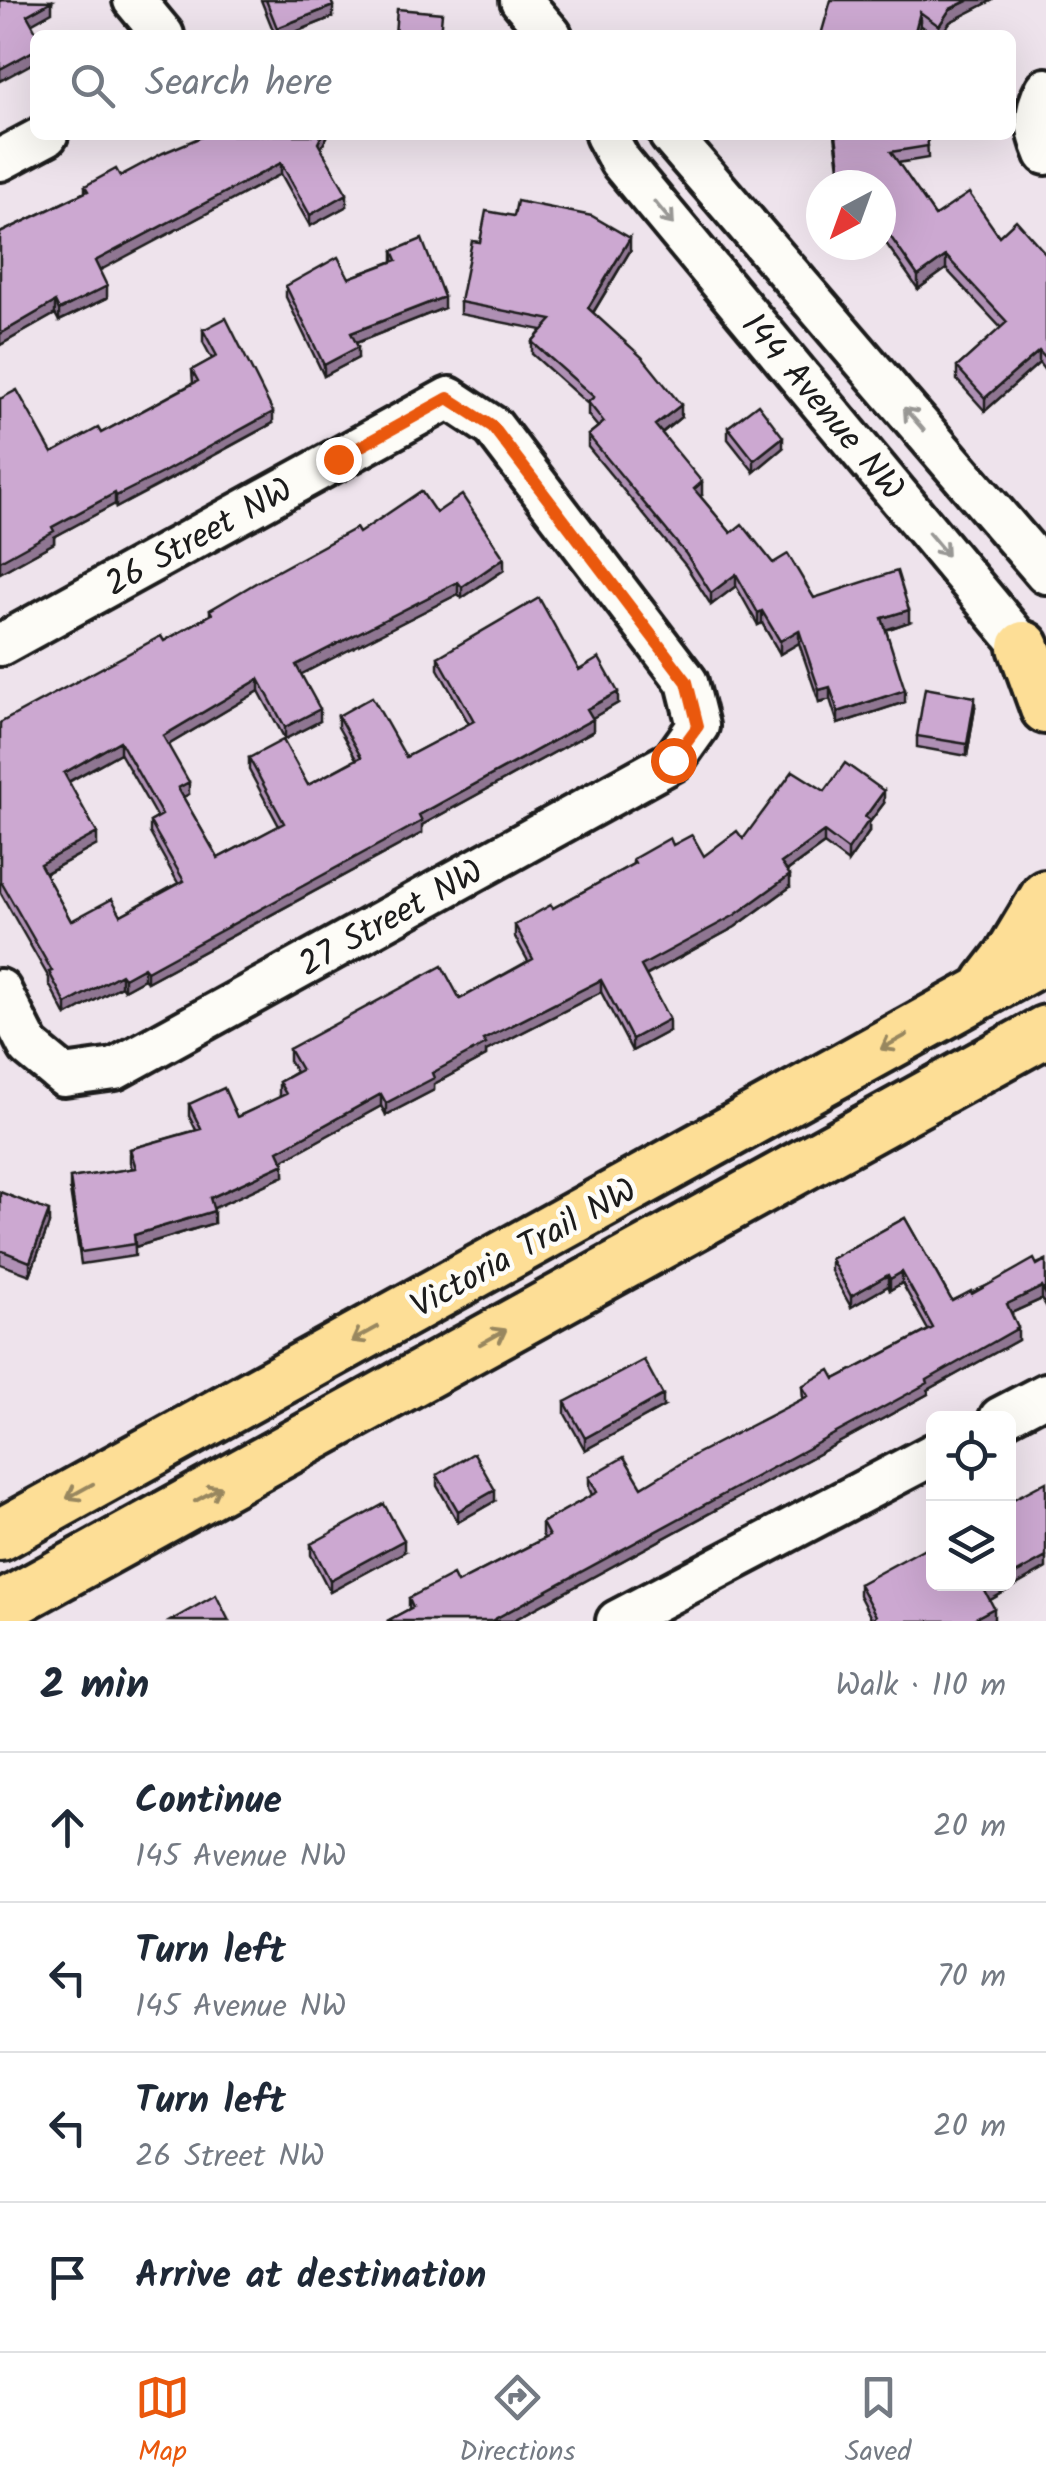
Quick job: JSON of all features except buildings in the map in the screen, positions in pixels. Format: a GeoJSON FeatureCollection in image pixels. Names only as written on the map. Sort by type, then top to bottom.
{"type":"FeatureCollection","features":[{"type":"Feature","properties":{"kind":"main road"},"geometry":{"type":"LineString","coordinates":[[1035,660],[1046,708]]}},
{"type":"Feature","properties":{"kind":"main road"},"geometry":{"type":"LineString","coordinates":[[980,995],[1010,956],[1046,896]]}},
{"type":"Feature","properties":{"kind":"main road","name":"Victoria Trail NW"},"geometry":{"type":"LineString","coordinates":[[0,1535],[1046,958]]}},
{"type":"Feature","properties":{"kind":"main road","name":"Victoria Trail NW"},"geometry":{"type":"LineString","coordinates":[[0,1608],[1042,1035]]}},
{"type":"Feature","properties":{"kind":"street"},"geometry":{"type":"LineString","coordinates":[[134,0],[160,30]]}},
{"type":"Feature","properties":{"kind":"street"},"geometry":{"type":"LineString","coordinates":[[521,0],[547,30]]}},
{"type":"Feature","properties":{"kind":"street"},"geometry":{"type":"LineString","coordinates":[[1041,102],[1046,154]]}},
{"type":"Feature","properties":{"kind":"street"},"geometry":{"type":"LineString","coordinates":[[0,160],[38,140]]}},
{"type":"Feature","properties":{"kind":"street","name":"144 Avenue NW"},"geometry":{"type":"LineString","coordinates":[[609,140],[620,161],[1035,660]]}},
{"type":"Feature","properties":{"kind":"street","name":"144 Avenue NW"},"geometry":{"type":"LineString","coordinates":[[674,140],[1046,573]]}},
{"type":"Feature","properties":{"kind":"street","name":"26 Street NW"},"geometry":{"type":"LineString","coordinates":[[0,645],[448,398],[493,427],[687,682],[698,726]]}},
{"type":"Feature","properties":{"kind":"street","name":"27 Street NW"},"geometry":{"type":"LineString","coordinates":[[0,990],[30,1047],[64,1076],[114,1069],[656,770],[673,760],[698,726]]}},
{"type":"Feature","properties":{"kind":"street"},"geometry":{"type":"LineString","coordinates":[[1013,1411],[1046,1394]]}},
{"type":"Feature","properties":{"kind":"street"},"geometry":{"type":"LineString","coordinates":[[617,1621],[926,1458]]}},
{"type":"Feature","properties":{"kind":"route"},"geometry":{"type":"LineString","coordinates":[[338,459],[448,398],[493,427],[687,682],[698,726],[673,760]]}}]}
